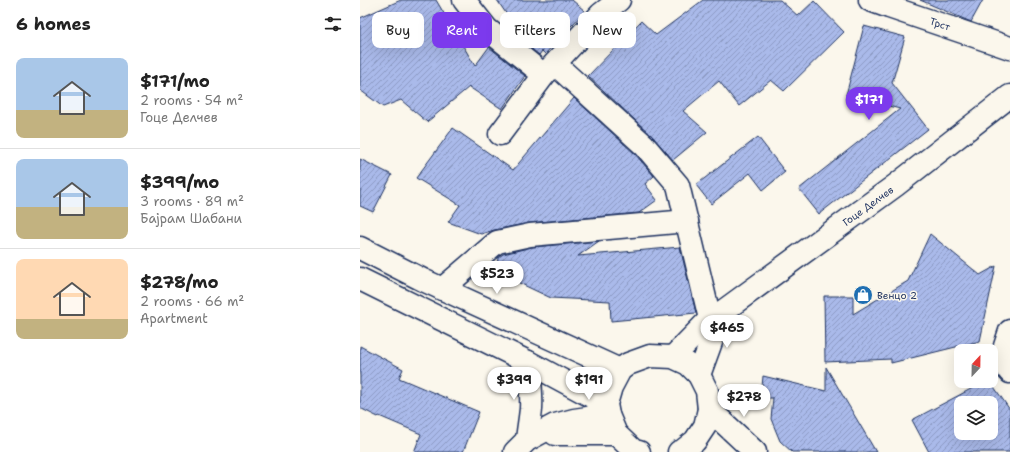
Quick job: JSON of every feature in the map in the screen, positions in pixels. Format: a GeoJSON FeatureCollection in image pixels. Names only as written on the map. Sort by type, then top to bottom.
{"type":"FeatureCollection","features":[{"type":"Feature","properties":{"kind":"street"},"geometry":{"type":"LineString","coordinates":[[464,0],[487,29],[550,70],[644,145],[678,185],[687,221],[716,315],[699,375]]}},
{"type":"Feature","properties":{"kind":"street"},"geometry":{"type":"LineString","coordinates":[[500,134],[550,70],[601,14],[619,0]]}},
{"type":"Feature","properties":{"kind":"street","name":"Трст"},"geometry":{"type":"LineString","coordinates":[[870,0],[1010,48]]}},
{"type":"Feature","properties":{"kind":"street","name":"Гоце Делчев"},"geometry":{"type":"LineString","coordinates":[[673,357],[716,315],[896,185],[1010,96]]}},
{"type":"Feature","properties":{"kind":"street"},"geometry":{"type":"LineString","coordinates":[[442,289],[497,242],[530,235],[687,221]]}},
{"type":"Feature","properties":{"kind":"street"},"geometry":{"type":"LineString","coordinates":[[360,248],[442,289],[620,370]]}},
{"type":"Feature","properties":{"kind":"street"},"geometry":{"type":"LineString","coordinates":[[360,279],[528,362],[610,418],[634,451],[639,452]]}},
{"type":"Feature","properties":{"kind":"street"},"geometry":{"type":"LineString","coordinates":[[1006,368],[1005,346],[1010,331]]}},
{"type":"Feature","properties":{"kind":"street"},"geometry":{"type":"LineString","coordinates":[[610,418],[611,387],[620,370],[628,364],[650,356],[673,357],[688,364],[699,375],[707,391],[709,409],[705,426],[695,441],[680,452]]}},
{"type":"Feature","properties":{"kind":"street"},"geometry":{"type":"LineString","coordinates":[[527,442],[532,396],[528,362]]}},
{"type":"Feature","properties":{"kind":"street"},"geometry":{"type":"LineString","coordinates":[[709,409],[754,452]]}},
{"type":"Feature","properties":{"kind":"street"},"geometry":{"type":"LineString","coordinates":[[527,442],[555,425],[574,420],[610,418]]}},
{"type":"Feature","properties":{"kind":"building"},"geometry":{"type":"Polygon","coordinates":[[[401,0],[436,0],[443,12],[432,12],[432,48],[464,48],[475,66],[488,48],[490,48],[525,76],[502,109],[469,87],[427,122],[401,100],[383,107],[360,90],[360,18],[372,13],[372,48],[424,48],[424,12],[374,12],[401,0]]]}},
{"type":"Feature","properties":{"kind":"building"},"geometry":{"type":"Polygon","coordinates":[[[497,0],[572,0],[585,11],[578,12],[578,19],[570,27],[570,12],[505,12],[497,0]]]}},
{"type":"Feature","properties":{"kind":"building"},"geometry":{"type":"Polygon","coordinates":[[[703,0],[780,0],[798,16],[814,1],[844,32],[784,91],[771,80],[739,106],[719,81],[683,111],[707,132],[673,160],[652,136],[588,76],[615,48],[636,48],[636,26],[641,21],[656,35],[703,0]]]}},
{"type":"Feature","properties":{"kind":"building"},"geometry":{"type":"Polygon","coordinates":[[[920,0],[983,0],[971,22],[920,0]]]}},
{"type":"Feature","properties":{"kind":"building"},"geometry":{"type":"Polygon","coordinates":[[[864,26],[905,37],[892,83],[928,129],[819,214],[799,189],[900,109],[846,95],[864,26]]]}},
{"type":"Feature","properties":{"kind":"building"},"geometry":{"type":"Polygon","coordinates":[[[531,48],[551,48],[545,54],[542,51],[539,55],[531,48]]]}},
{"type":"Feature","properties":{"kind":"building"},"geometry":{"type":"Polygon","coordinates":[[[574,98],[635,154],[654,176],[645,184],[657,200],[639,213],[529,223],[481,234],[448,222],[460,205],[416,178],[453,128],[513,170],[574,98]]]}},
{"type":"Feature","properties":{"kind":"building"},"geometry":{"type":"Polygon","coordinates":[[[758,137],[785,172],[763,190],[750,173],[711,204],[696,185],[758,137]]]}},
{"type":"Feature","properties":{"kind":"building"},"geometry":{"type":"Polygon","coordinates":[[[360,159],[392,175],[373,212],[360,206],[360,159]]]}},
{"type":"Feature","properties":{"kind":"building"},"geometry":{"type":"Polygon","coordinates":[[[930,234],[980,275],[996,266],[980,341],[968,344],[954,344],[954,347],[891,363],[891,359],[825,362],[824,296],[853,296],[853,314],[908,281],[930,234]]]}},
{"type":"Feature","properties":{"kind":"building"},"geometry":{"type":"Polygon","coordinates":[[[599,241],[578,256],[680,247],[696,313],[611,321],[610,301],[551,298],[496,272],[498,258],[503,254],[532,247],[599,241]]]}},
{"type":"Feature","properties":{"kind":"building"},"geometry":{"type":"Polygon","coordinates":[[[360,346],[403,369],[399,378],[479,412],[463,452],[414,452],[421,434],[379,416],[378,417],[360,408],[360,346]]]}},
{"type":"Feature","properties":{"kind":"building"},"geometry":{"type":"Polygon","coordinates":[[[826,367],[876,452],[792,452],[780,441],[771,419],[773,398],[761,398],[763,376],[826,391],[826,367]]]}},
{"type":"Feature","properties":{"kind":"building"},"geometry":{"type":"Polygon","coordinates":[[[973,388],[995,388],[1010,410],[1010,452],[929,452],[912,420],[954,398],[954,440],[998,440],[998,396],[958,396],[973,388]]]}},
{"type":"Feature","properties":{"kind":"place","name":"Венцо 2"},"geometry":{"type":"Point","coordinates":[863,295]}}]}
